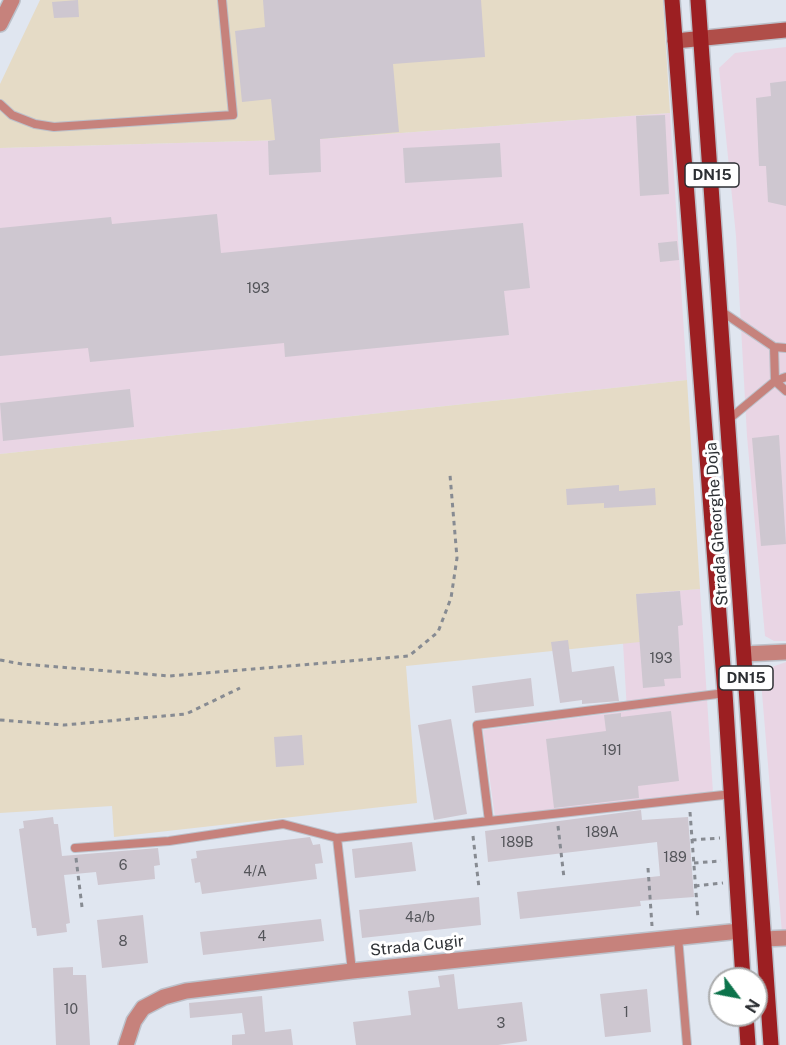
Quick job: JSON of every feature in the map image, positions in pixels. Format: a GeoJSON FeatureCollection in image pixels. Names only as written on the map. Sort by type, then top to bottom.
{"type":"FeatureCollection","features":[{"type":"Feature","properties":{"kind":"main road","name":"Strada Gheorghe Doja"},"geometry":{"type":"LineString","coordinates":[[672,0],[725,693],[742,967]]}},
{"type":"Feature","properties":{"kind":"main road","name":"Strada Gheorghe Doja"},"geometry":{"type":"LineString","coordinates":[[698,0],[771,1045]]}},
{"type":"Feature","properties":{"kind":"main road"},"geometry":{"type":"LineString","coordinates":[[675,41],[786,30]]}},
{"type":"Feature","properties":{"kind":"main road"},"geometry":{"type":"LineString","coordinates":[[747,1027],[748,1045]]}},
{"type":"Feature","properties":{"kind":"street"},"geometry":{"type":"LineString","coordinates":[[0,24],[12,0]]}},
{"type":"Feature","properties":{"kind":"street"},"geometry":{"type":"LineString","coordinates":[[744,654],[786,652]]}},
{"type":"Feature","properties":{"kind":"street","name":"Strada Cugir"},"geometry":{"type":"LineString","coordinates":[[126,1045],[134,1021],[143,1008],[164,997],[186,991],[352,971],[740,931]]}},
{"type":"Feature","properties":{"kind":"street"},"geometry":{"type":"LineString","coordinates":[[764,939],[786,938]]}},
{"type":"Feature","properties":{"kind":"lane"},"geometry":{"type":"LineString","coordinates":[[0,104],[12,115],[35,124],[54,127],[233,115],[222,0]]}},
{"type":"Feature","properties":{"kind":"lane"},"geometry":{"type":"LineString","coordinates":[[721,311],[774,347],[786,348]]}},
{"type":"Feature","properties":{"kind":"lane"},"geometry":{"type":"LineString","coordinates":[[774,347],[775,381],[786,391]]}},
{"type":"Feature","properties":{"kind":"lane"},"geometry":{"type":"LineString","coordinates":[[728,420],[775,381],[786,377]]}},
{"type":"Feature","properties":{"kind":"lane"},"geometry":{"type":"LineString","coordinates":[[489,820],[477,725],[725,693]]}},
{"type":"Feature","properties":{"kind":"lane"},"geometry":{"type":"LineString","coordinates":[[75,848],[169,841],[283,824],[337,838],[732,794]]}},
{"type":"Feature","properties":{"kind":"lane"},"geometry":{"type":"LineString","coordinates":[[337,838],[352,971]]}},
{"type":"Feature","properties":{"kind":"lane"},"geometry":{"type":"LineString","coordinates":[[678,937],[687,1045]]}},
{"type":"Feature","properties":{"kind":"path"},"geometry":{"type":"LineString","coordinates":[[0,660],[22,664],[170,676],[409,656],[438,632],[451,598],[457,558],[450,475]]}},
{"type":"Feature","properties":{"kind":"path"},"geometry":{"type":"LineString","coordinates":[[0,720],[64,724],[186,714],[240,688]]}},
{"type":"Feature","properties":{"kind":"path"},"geometry":{"type":"LineString","coordinates":[[689,798],[699,935]]}},
{"type":"Feature","properties":{"kind":"path"},"geometry":{"type":"LineString","coordinates":[[557,813],[564,878]]}},
{"type":"Feature","properties":{"kind":"path"},"geometry":{"type":"LineString","coordinates":[[472,823],[479,888]]}},
{"type":"Feature","properties":{"kind":"path"},"geometry":{"type":"LineString","coordinates":[[692,840],[721,838]]}},
{"type":"Feature","properties":{"kind":"path"},"geometry":{"type":"LineString","coordinates":[[75,848],[82,907]]}},
{"type":"Feature","properties":{"kind":"path"},"geometry":{"type":"LineString","coordinates":[[694,863],[723,861]]}},
{"type":"Feature","properties":{"kind":"path"},"geometry":{"type":"LineString","coordinates":[[648,868],[653,940]]}},
{"type":"Feature","properties":{"kind":"path"},"geometry":{"type":"LineString","coordinates":[[695,886],[724,883]]}},
{"type":"Feature","properties":{"kind":"shaded area"},"geometry":{"type":"Polygon","coordinates":[[[40,0],[663,0],[670,113],[320,139],[0,148],[0,84],[40,0]]]}},
{"type":"Feature","properties":{"kind":"shaded area"},"geometry":{"type":"Polygon","coordinates":[[[786,47],[786,641],[774,641],[765,636],[747,436],[736,236],[719,68],[735,53],[786,47]]]}},
{"type":"Feature","properties":{"kind":"shaded area"},"geometry":{"type":"Polygon","coordinates":[[[670,113],[687,380],[0,454],[0,148],[320,139],[670,113]]]}},
{"type":"Feature","properties":{"kind":"shaded area"},"geometry":{"type":"Polygon","coordinates":[[[687,380],[700,589],[637,594],[640,642],[406,666],[417,803],[114,837],[112,806],[0,813],[0,454],[687,380]]]}},
{"type":"Feature","properties":{"kind":"shaded area"},"geometry":{"type":"Polygon","coordinates":[[[700,589],[713,793],[641,804],[495,817],[483,730],[627,711],[623,643],[640,641],[636,594],[700,589]]]}},
{"type":"Feature","properties":{"kind":"shaded area"},"geometry":{"type":"Polygon","coordinates":[[[786,662],[786,933],[782,933],[761,681],[769,668],[786,662]]]}},
{"type":"Feature","properties":{"kind":"building"},"geometry":{"type":"Polygon","coordinates":[[[78,0],[79,17],[54,18],[52,2],[78,0]]]}},
{"type":"Feature","properties":{"kind":"building"},"geometry":{"type":"Polygon","coordinates":[[[263,0],[481,0],[485,57],[393,64],[399,132],[320,139],[321,172],[269,175],[268,141],[275,140],[271,99],[242,102],[235,31],[265,27],[263,0]]]}},
{"type":"Feature","properties":{"kind":"building"},"geometry":{"type":"Polygon","coordinates":[[[786,81],[786,206],[768,202],[766,166],[759,166],[756,98],[771,96],[770,83],[786,81]]]}},
{"type":"Feature","properties":{"kind":"building"},"geometry":{"type":"Polygon","coordinates":[[[665,115],[669,194],[640,196],[636,116],[665,115]]]}},
{"type":"Feature","properties":{"kind":"building"},"geometry":{"type":"Polygon","coordinates":[[[500,143],[502,177],[405,183],[403,148],[500,143]]]}},
{"type":"Feature","properties":{"kind":"building"},"geometry":{"type":"Polygon","coordinates":[[[217,214],[221,253],[523,223],[530,288],[504,291],[509,335],[285,357],[284,343],[90,362],[88,348],[0,356],[0,228],[111,217],[112,224],[217,214]]]}},
{"type":"Feature","properties":{"kind":"building"},"geometry":{"type":"Polygon","coordinates":[[[677,241],[679,260],[660,262],[658,243],[677,241]]]}},
{"type":"Feature","properties":{"kind":"building"},"geometry":{"type":"Polygon","coordinates":[[[130,389],[134,427],[3,441],[0,403],[130,389]]]}},
{"type":"Feature","properties":{"kind":"building"},"geometry":{"type":"Polygon","coordinates":[[[779,435],[786,544],[761,546],[752,438],[779,435]]]}},
{"type":"Feature","properties":{"kind":"building"},"geometry":{"type":"Polygon","coordinates":[[[619,485],[619,491],[655,488],[656,505],[604,508],[604,503],[567,505],[566,489],[619,485]]]}},
{"type":"Feature","properties":{"kind":"building"},"geometry":{"type":"Polygon","coordinates":[[[680,591],[683,625],[678,626],[681,678],[664,679],[665,686],[643,688],[636,594],[680,591]]]}},
{"type":"Feature","properties":{"kind":"building"},"geometry":{"type":"Polygon","coordinates":[[[568,640],[572,672],[614,666],[619,701],[582,704],[582,700],[560,703],[551,642],[568,640]]]}},
{"type":"Feature","properties":{"kind":"building"},"geometry":{"type":"Polygon","coordinates":[[[531,678],[534,706],[475,713],[472,686],[531,678]]]}},
{"type":"Feature","properties":{"kind":"building"},"geometry":{"type":"Polygon","coordinates":[[[671,711],[679,781],[638,786],[639,798],[554,808],[546,739],[606,731],[604,715],[621,713],[621,717],[671,711]]]}},
{"type":"Feature","properties":{"kind":"building"},"geometry":{"type":"Polygon","coordinates":[[[451,719],[467,814],[434,820],[418,725],[451,719]]]}},
{"type":"Feature","properties":{"kind":"building"},"geometry":{"type":"Polygon","coordinates":[[[302,735],[304,765],[276,767],[274,737],[302,735]]]}},
{"type":"Feature","properties":{"kind":"building"},"geometry":{"type":"Polygon","coordinates":[[[641,810],[642,820],[688,817],[694,897],[640,901],[641,906],[520,919],[517,892],[660,876],[657,842],[488,862],[485,831],[641,810]]]}},
{"type":"Feature","properties":{"kind":"building"},"geometry":{"type":"Polygon","coordinates":[[[53,817],[54,824],[58,824],[62,856],[158,848],[160,865],[154,866],[155,879],[98,885],[96,872],[64,875],[70,923],[66,924],[67,932],[37,936],[36,928],[32,928],[19,829],[24,828],[23,821],[53,817]]]}},
{"type":"Feature","properties":{"kind":"building"},"geometry":{"type":"Polygon","coordinates":[[[310,837],[313,845],[320,844],[323,863],[315,864],[317,879],[202,894],[200,882],[195,883],[191,859],[197,858],[196,851],[310,837]]]}},
{"type":"Feature","properties":{"kind":"building"},"geometry":{"type":"Polygon","coordinates":[[[412,842],[416,871],[355,878],[352,849],[412,842]]]}},
{"type":"Feature","properties":{"kind":"building"},"geometry":{"type":"Polygon","coordinates":[[[479,897],[481,925],[362,938],[359,910],[479,897]]]}},
{"type":"Feature","properties":{"kind":"building"},"geometry":{"type":"Polygon","coordinates":[[[143,915],[148,963],[102,968],[97,920],[143,915]]]}},
{"type":"Feature","properties":{"kind":"building"},"geometry":{"type":"Polygon","coordinates":[[[321,919],[324,941],[203,955],[200,932],[321,919]]]}},
{"type":"Feature","properties":{"kind":"building"},"geometry":{"type":"Polygon","coordinates":[[[73,967],[73,975],[86,975],[90,1045],[56,1045],[53,968],[73,967]]]}},
{"type":"Feature","properties":{"kind":"building"},"geometry":{"type":"Polygon","coordinates":[[[454,974],[458,1009],[522,1002],[527,1041],[498,1045],[356,1045],[353,1022],[411,1015],[408,991],[440,987],[438,976],[454,974]]]}},
{"type":"Feature","properties":{"kind":"building"},"geometry":{"type":"Polygon","coordinates":[[[647,989],[651,1032],[605,1037],[600,994],[647,989]]]}},
{"type":"Feature","properties":{"kind":"building"},"geometry":{"type":"Polygon","coordinates":[[[262,996],[265,1032],[291,1029],[293,1045],[232,1045],[232,1035],[245,1034],[242,1013],[190,1018],[189,1003],[262,996]]]}}]}
